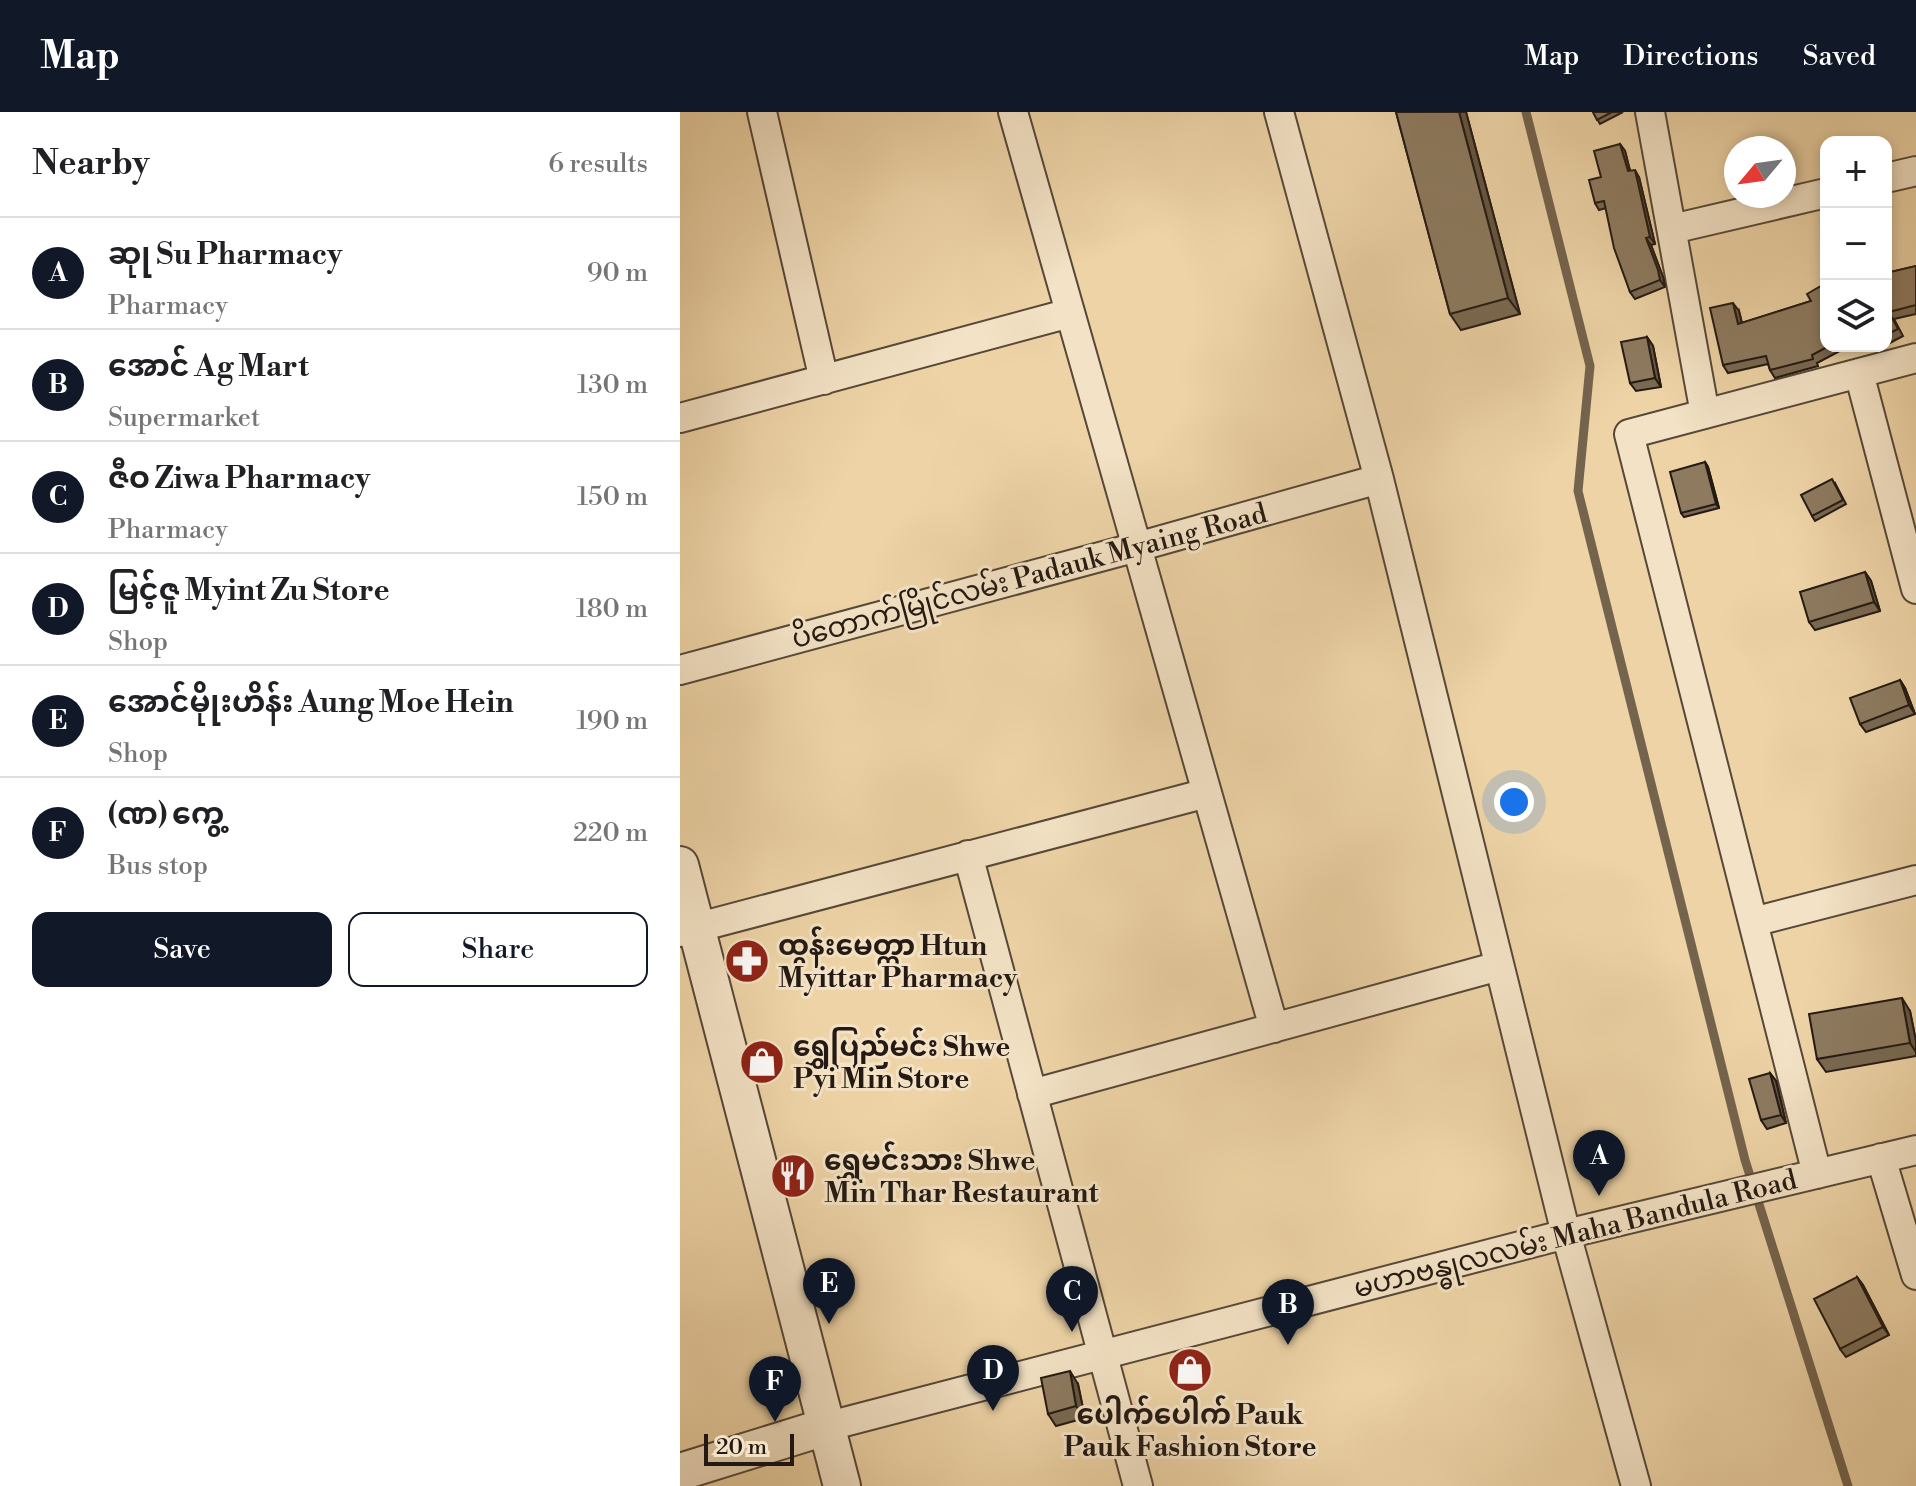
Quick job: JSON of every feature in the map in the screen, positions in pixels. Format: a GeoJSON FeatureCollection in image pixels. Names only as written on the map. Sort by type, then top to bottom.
{"type":"FeatureCollection","features":[{"type":"Feature","properties":{"kind":"street"},"geometry":{"type":"LineString","coordinates":[[1013,112],[1274,1028]]}},
{"type":"Feature","properties":{"kind":"street"},"geometry":{"type":"LineString","coordinates":[[1279,112],[1379,479],[1566,1234],[1636,1486]]}},
{"type":"Feature","properties":{"kind":"street"},"geometry":{"type":"LineString","coordinates":[[1650,112],[1705,414]]}},
{"type":"Feature","properties":{"kind":"street"},"geometry":{"type":"LineString","coordinates":[[768,113],[824,380]]}},
{"type":"Feature","properties":{"kind":"street"},"geometry":{"type":"LineString","coordinates":[[1892,177],[1916,171]]}},
{"type":"Feature","properties":{"kind":"street"},"geometry":{"type":"LineString","coordinates":[[1672,229],[1820,194]]}},
{"type":"Feature","properties":{"kind":"street"},"geometry":{"type":"LineString","coordinates":[[680,418],[1070,313]]}},
{"type":"Feature","properties":{"kind":"street"},"geometry":{"type":"LineString","coordinates":[[1817,1174],[1629,434],[1916,358]]}},
{"type":"Feature","properties":{"kind":"street"},"geometry":{"type":"LineString","coordinates":[[1859,373],[1916,589]]}},
{"type":"Feature","properties":{"kind":"street","name":"ပိတောက်မြိုင်လမ်း Padauk Myaing Road"},"geometry":{"type":"LineString","coordinates":[[680,670],[1379,479]]}},
{"type":"Feature","properties":{"kind":"street"},"geometry":{"type":"LineString","coordinates":[[688,930],[1207,793]]}},
{"type":"Feature","properties":{"kind":"street"},"geometry":{"type":"LineString","coordinates":[[968,855],[1138,1486]]}},
{"type":"Feature","properties":{"kind":"street"},"geometry":{"type":"LineString","coordinates":[[680,865],[688,930],[842,1486]]}},
{"type":"Feature","properties":{"kind":"street"},"geometry":{"type":"LineString","coordinates":[[1753,922],[1916,880]]}},
{"type":"Feature","properties":{"kind":"street"},"geometry":{"type":"LineString","coordinates":[[1032,1094],[1499,966]]}},
{"type":"Feature","properties":{"kind":"street","name":"မဟာဗန္ဓုလလမ်း Maha Bandula Road"},"geometry":{"type":"LineString","coordinates":[[680,1472],[825,1427],[1340,1292],[1916,1150]]}},
{"type":"Feature","properties":{"kind":"street"},"geometry":{"type":"LineString","coordinates":[[1881,1158],[1916,1275]]}},
{"type":"Feature","properties":{"kind":"building"},"geometry":{"type":"Polygon","coordinates":[[[1396,112],[1459,112],[1508,298],[1450,314],[1396,112]]]}},
{"type":"Feature","properties":{"kind":"building"},"geometry":{"type":"Polygon","coordinates":[[[1593,112],[1612,112],[1597,120],[1593,112]]]}},
{"type":"Feature","properties":{"kind":"building"},"geometry":{"type":"Polygon","coordinates":[[[1620,144],[1628,171],[1635,170],[1650,237],[1646,238],[1660,280],[1630,292],[1614,248],[1604,201],[1595,203],[1589,180],[1601,177],[1594,151],[1620,144]]]}},
{"type":"Feature","properties":{"kind":"building"},"geometry":{"type":"Polygon","coordinates":[[[1916,266],[1916,305],[1892,311],[1892,272],[1916,266]]]}},
{"type":"Feature","properties":{"kind":"building"},"geometry":{"type":"Polygon","coordinates":[[[1820,286],[1820,351],[1812,355],[1813,359],[1770,370],[1766,356],[1723,365],[1710,308],[1733,303],[1738,324],[1811,301],[1807,294],[1820,286]]]}},
{"type":"Feature","properties":{"kind":"building"},"geometry":{"type":"Polygon","coordinates":[[[1892,318],[1898,329],[1892,332],[1892,318]]]}},
{"type":"Feature","properties":{"kind":"building"},"geometry":{"type":"Polygon","coordinates":[[[1647,337],[1655,378],[1630,383],[1621,342],[1647,337]]]}},
{"type":"Feature","properties":{"kind":"building"},"geometry":{"type":"Polygon","coordinates":[[[1705,462],[1716,504],[1681,513],[1670,472],[1705,462]]]}},
{"type":"Feature","properties":{"kind":"building"},"geometry":{"type":"Polygon","coordinates":[[[1832,479],[1843,500],[1812,516],[1801,495],[1832,479]]]}},
{"type":"Feature","properties":{"kind":"building"},"geometry":{"type":"Polygon","coordinates":[[[1865,572],[1874,602],[1809,622],[1800,592],[1865,572]]]}},
{"type":"Feature","properties":{"kind":"building"},"geometry":{"type":"Polygon","coordinates":[[[1900,680],[1909,705],[1860,724],[1850,698],[1900,680]]]}},
{"type":"Feature","properties":{"kind":"building"},"geometry":{"type":"Polygon","coordinates":[[[1902,998],[1910,1043],[1817,1059],[1809,1014],[1902,998]]]}},
{"type":"Feature","properties":{"kind":"building"},"geometry":{"type":"Polygon","coordinates":[[[1770,1073],[1781,1115],[1761,1120],[1749,1079],[1770,1073]]]}},
{"type":"Feature","properties":{"kind":"building"},"geometry":{"type":"Polygon","coordinates":[[[1857,1277],[1883,1327],[1840,1349],[1814,1299],[1857,1277]]]}},
{"type":"Feature","properties":{"kind":"building"},"geometry":{"type":"Polygon","coordinates":[[[1070,1371],[1076,1406],[1048,1414],[1041,1378],[1070,1371]]]}},
{"type":"Feature","properties":{"kind":"waterway"},"geometry":{"type":"LineString","coordinates":[[1526,112],[1590,366],[1578,491],[1745,1160],[1848,1486]]}},
{"type":"Feature","properties":{"kind":"place","name":"ထွန်းမေတ္တာ Htun Myittar Pharmacy"},"geometry":{"type":"Point","coordinates":[747,961]}},
{"type":"Feature","properties":{"kind":"place","name":"ရွှေပြည်မင်း Shwe Pyi Min Store"},"geometry":{"type":"Point","coordinates":[762,1062]}},
{"type":"Feature","properties":{"kind":"place","name":"ရွှေမင်းသား Shwe Min Thar Restaurant"},"geometry":{"type":"Point","coordinates":[793,1176]}},
{"type":"Feature","properties":{"kind":"place","name":"ဆုု Su Pharmacy"},"geometry":{"type":"Point","coordinates":[1599,1196]}},
{"type":"Feature","properties":{"kind":"place","name":"အောင်မိုုးဟိန်း Aung Moe Hein"},"geometry":{"type":"Point","coordinates":[829,1324]}},
{"type":"Feature","properties":{"kind":"place","name":"ဇီဝ Ziwa Pharmacy"},"geometry":{"type":"Point","coordinates":[1072,1332]}},
{"type":"Feature","properties":{"kind":"place","name":"အောင် Ag Mart"},"geometry":{"type":"Point","coordinates":[1288,1345]}},
{"type":"Feature","properties":{"kind":"place","name":"ပေါက်ပေါက် Pauk Pauk Fashion Store"},"geometry":{"type":"Point","coordinates":[1190,1370]}},
{"type":"Feature","properties":{"kind":"place","name":"မြင့်ဇူ Myint Zu Store"},"geometry":{"type":"Point","coordinates":[993,1411]}},
{"type":"Feature","properties":{"kind":"place","name":"(ဏ) ကွေ့"},"geometry":{"type":"Point","coordinates":[775,1422]}}]}
